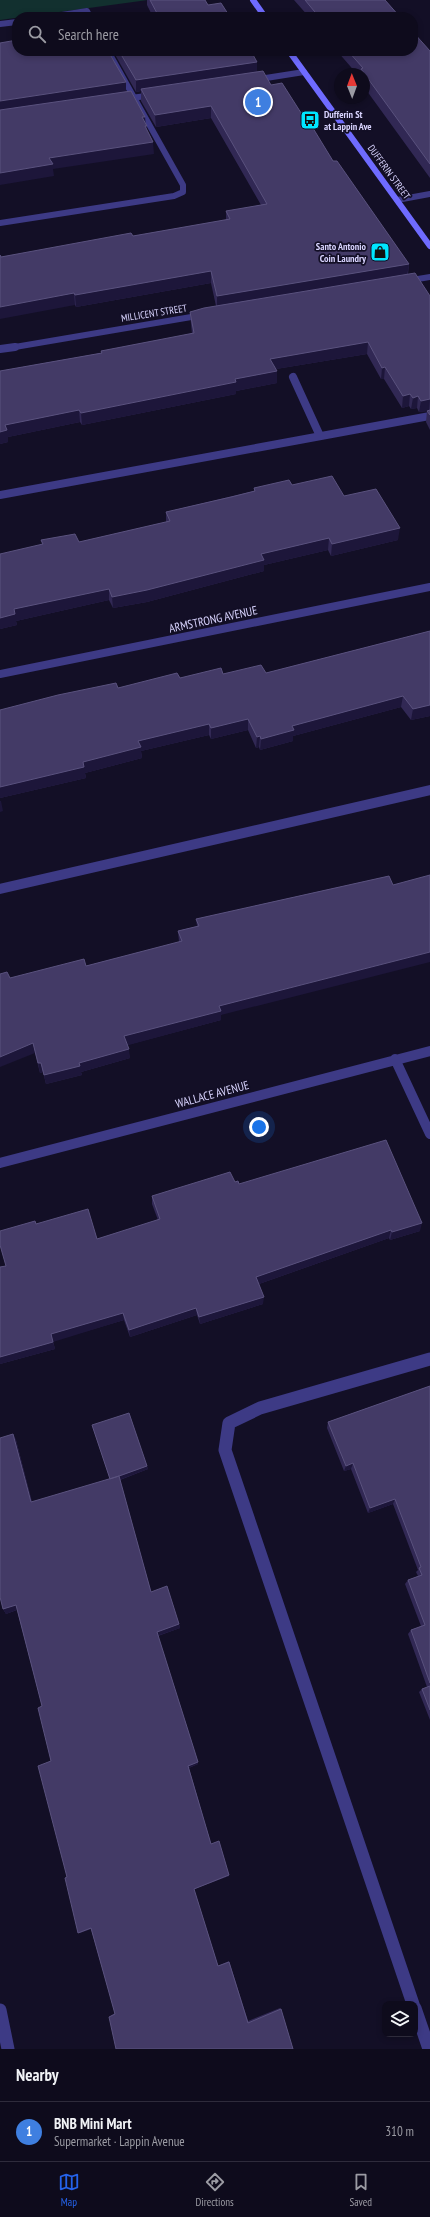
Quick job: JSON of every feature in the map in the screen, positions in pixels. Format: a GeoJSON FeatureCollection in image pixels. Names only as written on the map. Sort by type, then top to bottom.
{"type":"FeatureCollection","features":[{"type":"Feature","properties":{"kind":"main road"},"geometry":{"type":"LineString","coordinates":[[253,0],[261,12]]}},
{"type":"Feature","properties":{"kind":"main road","name":"DUFFERIN STREET"},"geometry":{"type":"LineString","coordinates":[[293,56],[430,246]]}},
{"type":"Feature","properties":{"kind":"street"},"geometry":{"type":"LineString","coordinates":[[0,24],[12,23]]}},
{"type":"Feature","properties":{"kind":"street"},"geometry":{"type":"LineString","coordinates":[[0,223],[174,196],[183,192],[183,185],[111,56]]}},
{"type":"Feature","properties":{"kind":"street"},"geometry":{"type":"LineString","coordinates":[[247,81],[304,72]]}},
{"type":"Feature","properties":{"kind":"street"},"geometry":{"type":"LineString","coordinates":[[117,100],[160,94]]}},
{"type":"Feature","properties":{"kind":"street"},"geometry":{"type":"LineString","coordinates":[[397,200],[430,194]]}},
{"type":"Feature","properties":{"kind":"street"},"geometry":{"type":"LineString","coordinates":[[396,283],[430,277]]}},
{"type":"Feature","properties":{"kind":"street","name":"MILLICENT STREET"},"geometry":{"type":"LineString","coordinates":[[0,349],[211,314]]}},
{"type":"Feature","properties":{"kind":"street"},"geometry":{"type":"LineString","coordinates":[[293,377],[320,436]]}},
{"type":"Feature","properties":{"kind":"street"},"geometry":{"type":"LineString","coordinates":[[0,495],[430,416]]}},
{"type":"Feature","properties":{"kind":"street","name":"ARMSTRONG AVENUE"},"geometry":{"type":"LineString","coordinates":[[0,674],[430,587]]}},
{"type":"Feature","properties":{"kind":"street"},"geometry":{"type":"LineString","coordinates":[[0,889],[430,790]]}},
{"type":"Feature","properties":{"kind":"street","name":"WALLACE AVENUE"},"geometry":{"type":"LineString","coordinates":[[0,1163],[430,1050]]}},
{"type":"Feature","properties":{"kind":"street"},"geometry":{"type":"LineString","coordinates":[[395,1059],[430,1134]]}},
{"type":"Feature","properties":{"kind":"street"},"geometry":{"type":"LineString","coordinates":[[413,2001],[225,1450],[229,1423],[260,1408],[430,1359]]}},
{"type":"Feature","properties":{"kind":"street"},"geometry":{"type":"LineString","coordinates":[[0,2010],[8,2049]]}},
{"type":"Feature","properties":{"kind":"street"},"geometry":{"type":"LineString","coordinates":[[418,2017],[429,2049]]}},
{"type":"Feature","properties":{"kind":"green space"},"geometry":{"type":"Polygon","coordinates":[[[0,0],[148,0],[59,12],[12,12],[12,18],[0,20],[0,0]]]}},
{"type":"Feature","properties":{"kind":"building"},"geometry":{"type":"Polygon","coordinates":[[[150,0],[205,0],[208,5],[221,3],[227,12],[156,12],[150,0]]]}},
{"type":"Feature","properties":{"kind":"building"},"geometry":{"type":"Polygon","coordinates":[[[305,0],[385,0],[396,12],[315,12],[305,0]]]}},
{"type":"Feature","properties":{"kind":"building"},"geometry":{"type":"Polygon","coordinates":[[[418,38],[430,51],[430,164],[370,81],[370,68],[363,68],[352,56],[418,56],[418,38]]]}},
{"type":"Feature","properties":{"kind":"building"},"geometry":{"type":"Polygon","coordinates":[[[12,41],[12,56],[111,56],[126,82],[0,101],[0,43],[12,41]]]}},
{"type":"Feature","properties":{"kind":"building"},"geometry":{"type":"Polygon","coordinates":[[[122,56],[254,56],[257,62],[136,80],[122,56]]]}},
{"type":"Feature","properties":{"kind":"building"},"geometry":{"type":"Polygon","coordinates":[[[263,71],[271,85],[282,83],[303,116],[305,115],[333,161],[337,161],[409,264],[217,296],[211,271],[75,295],[74,293],[0,307],[0,255],[1,257],[131,233],[133,236],[230,219],[226,211],[267,204],[211,106],[155,115],[141,89],[263,71]]]}},
{"type":"Feature","properties":{"kind":"building"},"geometry":{"type":"Polygon","coordinates":[[[131,91],[145,117],[142,117],[153,142],[49,158],[53,164],[0,173],[0,110],[131,91]]]}},
{"type":"Feature","properties":{"kind":"building"},"geometry":{"type":"Polygon","coordinates":[[[415,273],[430,296],[430,399],[421,401],[418,396],[413,398],[410,394],[403,396],[385,367],[382,368],[368,342],[270,359],[277,371],[235,379],[236,382],[81,413],[79,410],[5,425],[7,430],[0,432],[0,371],[102,353],[101,351],[194,333],[190,312],[204,308],[415,273]]]}},
{"type":"Feature","properties":{"kind":"building"},"geometry":{"type":"Polygon","coordinates":[[[332,476],[344,496],[376,489],[400,528],[332,544],[329,538],[261,554],[264,560],[147,590],[112,597],[109,589],[14,609],[15,614],[0,618],[0,554],[43,544],[41,540],[75,534],[79,542],[170,521],[166,512],[255,491],[254,488],[289,480],[292,485],[332,476]]]}},
{"type":"Feature","properties":{"kind":"building"},"geometry":{"type":"Polygon","coordinates":[[[430,631],[430,705],[413,709],[403,696],[292,726],[294,730],[261,739],[260,736],[257,737],[248,719],[211,728],[209,724],[138,741],[141,747],[83,762],[84,767],[0,787],[0,710],[58,695],[116,683],[118,688],[177,673],[180,678],[221,668],[223,674],[261,665],[266,673],[430,631]]]}},
{"type":"Feature","properties":{"kind":"building"},"geometry":{"type":"Polygon","coordinates":[[[430,875],[430,952],[219,1006],[221,1011],[124,1036],[129,1049],[79,1063],[80,1066],[44,1075],[41,1063],[38,1063],[33,1043],[0,1057],[0,974],[7,972],[10,978],[84,959],[86,966],[182,941],[178,931],[199,926],[196,919],[389,876],[393,885],[430,875]]]}},
{"type":"Feature","properties":{"kind":"building"},"geometry":{"type":"Polygon","coordinates":[[[386,1140],[422,1223],[392,1232],[391,1230],[256,1277],[264,1297],[199,1317],[196,1308],[129,1330],[123,1313],[51,1334],[53,1342],[0,1357],[0,1267],[6,1266],[0,1245],[0,1231],[35,1221],[36,1224],[88,1209],[97,1239],[160,1219],[152,1196],[230,1172],[235,1182],[238,1181],[239,1184],[386,1140]]]}},
{"type":"Feature","properties":{"kind":"building"},"geometry":{"type":"Polygon","coordinates":[[[430,1386],[430,1683],[411,1630],[425,1625],[408,1580],[422,1575],[419,1568],[421,1567],[395,1499],[370,1508],[353,1463],[346,1466],[328,1422],[430,1386]]]}},
{"type":"Feature","properties":{"kind":"building"},"geometry":{"type":"Polygon","coordinates":[[[129,1413],[147,1466],[110,1479],[92,1425],[129,1413]]]}},
{"type":"Feature","properties":{"kind":"building"},"geometry":{"type":"Polygon","coordinates":[[[13,1434],[31,1502],[119,1476],[151,1592],[167,1586],[179,1624],[157,1632],[198,1762],[188,1766],[211,1844],[219,1841],[229,1875],[194,1889],[218,1966],[229,1962],[248,2023],[281,2009],[293,2049],[116,2049],[109,2017],[115,2014],[91,1928],[78,1933],[65,1878],[67,1877],[38,1766],[51,1761],[38,1708],[42,1706],[16,1605],[3,1609],[0,1597],[0,1438],[13,1434]]]}},
{"type":"Feature","properties":{"kind":"building"},"geometry":{"type":"Polygon","coordinates":[[[430,1686],[430,1710],[422,1689],[430,1686]]]}},
{"type":"Feature","properties":{"kind":"place","name":"BNB Mini Mart"},"geometry":{"type":"Point","coordinates":[258,102]}},
{"type":"Feature","properties":{"kind":"place","name":"Dufferin St at Lappin Ave"},"geometry":{"type":"Point","coordinates":[310,120]}},
{"type":"Feature","properties":{"kind":"place","name":"Santo Antonio Coin Laundry"},"geometry":{"type":"Point","coordinates":[380,252]}}]}
